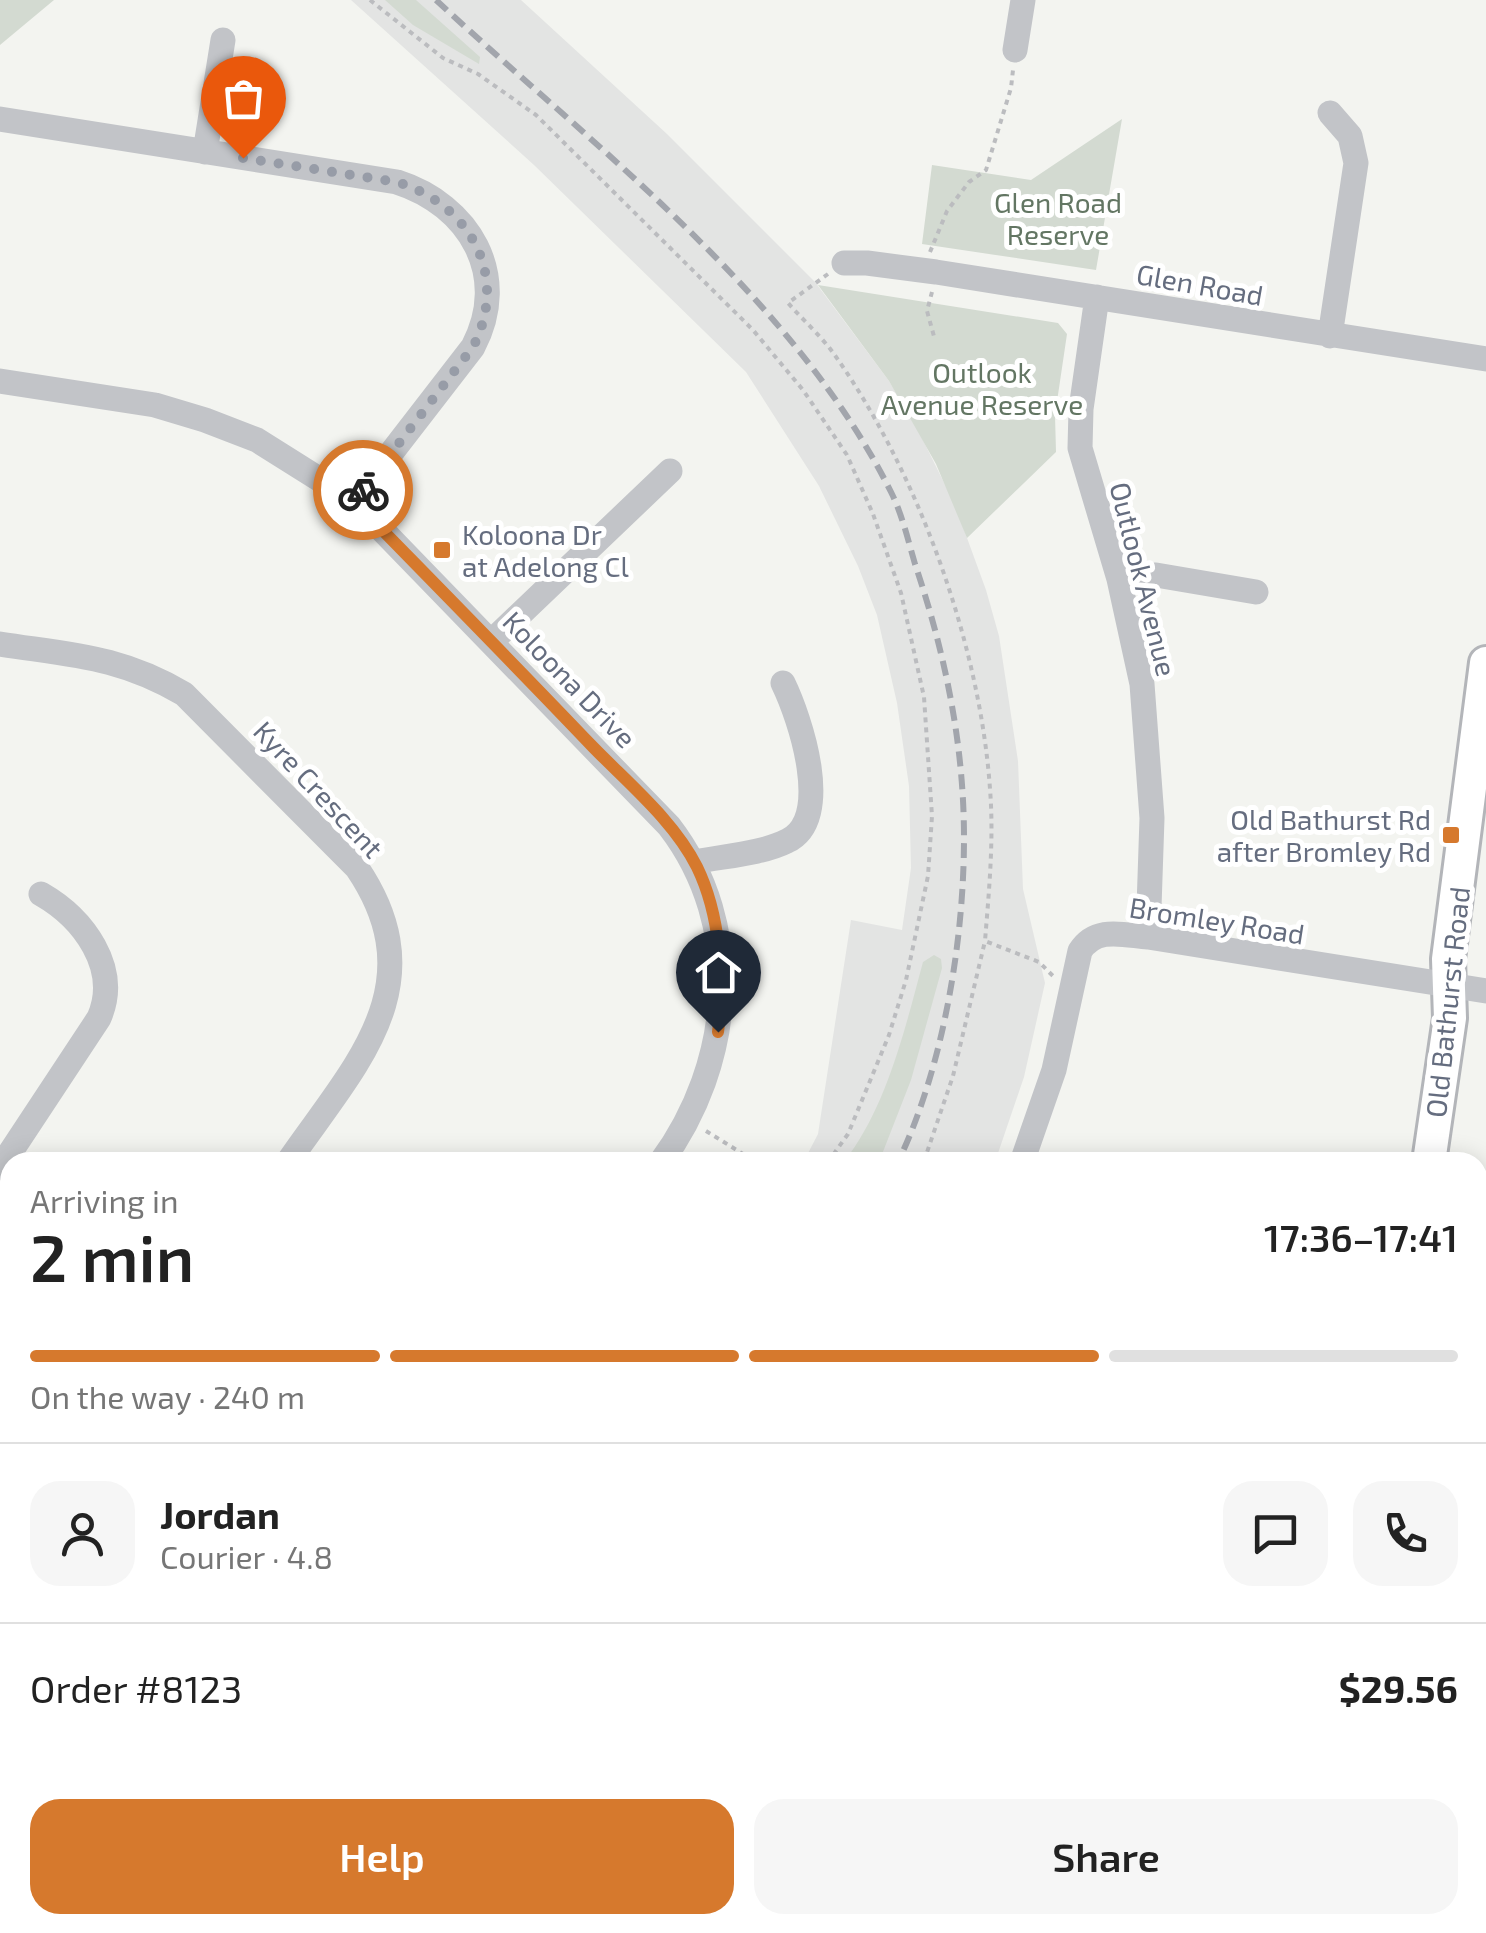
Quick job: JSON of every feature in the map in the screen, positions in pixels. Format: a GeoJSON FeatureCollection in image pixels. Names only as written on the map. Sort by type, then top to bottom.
{"type":"FeatureCollection","features":[{"type":"Feature","properties":{"kind":"main road","name":"Old Bathurst Road"},"geometry":{"type":"LineString","coordinates":[[1430,1152],[1450,1018],[1448,959],[1486,663]]}},
{"type":"Feature","properties":{"kind":"street"},"geometry":{"type":"LineString","coordinates":[[1015,50],[1023,0]]}},
{"type":"Feature","properties":{"kind":"street"},"geometry":{"type":"LineString","coordinates":[[205,152],[222,40]]}},
{"type":"Feature","properties":{"kind":"street"},"geometry":{"type":"LineString","coordinates":[[1330,114],[1350,136],[1356,163],[1330,336]]}},
{"type":"Feature","properties":{"kind":"street"},"geometry":{"type":"LineString","coordinates":[[0,119],[397,182],[420,189],[452,212],[480,253],[487,301],[480,333],[354,501]]}},
{"type":"Feature","properties":{"kind":"street","name":"Glen Road"},"geometry":{"type":"LineString","coordinates":[[844,263],[930,271],[1486,359]]}},
{"type":"Feature","properties":{"kind":"street","name":"Outlook Avenue"},"geometry":{"type":"LineString","coordinates":[[1097,297],[1081,409],[1080,448],[1137,656],[1148,743],[1152,856],[1148,937]]}},
{"type":"Feature","properties":{"kind":"street","name":"Koloona Drive"},"geometry":{"type":"LineString","coordinates":[[0,380],[155,405],[206,420],[256,440],[354,501],[669,826],[695,862],[704,884],[717,947],[720,1016],[708,1078],[690,1120],[668,1152]]}},
{"type":"Feature","properties":{"kind":"street"},"geometry":{"type":"LineString","coordinates":[[492,640],[670,470]]}},
{"type":"Feature","properties":{"kind":"street"},"geometry":{"type":"LineString","coordinates":[[1119,579],[1156,575],[1256,592]]}},
{"type":"Feature","properties":{"kind":"street","name":"Kyre Crescent"},"geometry":{"type":"LineString","coordinates":[[0,644],[117,662],[154,676],[184,694],[356,868],[370,888],[388,934],[390,983],[381,1019],[295,1152]]}},
{"type":"Feature","properties":{"kind":"street"},"geometry":{"type":"LineString","coordinates":[[695,862],[784,843],[807,822],[810,791],[799,716],[783,683]]}},
{"type":"Feature","properties":{"kind":"street"},"geometry":{"type":"LineString","coordinates":[[12,1152],[99,1018],[107,996],[107,976],[100,958],[67,910],[40,894]]}},
{"type":"Feature","properties":{"kind":"street","name":"Bromley Road"},"geometry":{"type":"LineString","coordinates":[[1025,1152],[1054,1070],[1080,951],[1091,938],[1109,934],[1148,937],[1486,991]]}},
{"type":"Feature","properties":{"kind":"path"},"geometry":{"type":"LineString","coordinates":[[370,0],[443,58],[478,74],[536,115],[753,330],[803,390],[847,455],[872,514],[901,592],[924,697],[932,816],[928,876],[906,980],[889,1036],[848,1134],[835,1152]]}},
{"type":"Feature","properties":{"kind":"path"},"geometry":{"type":"LineString","coordinates":[[935,340],[927,312],[930,271],[947,211],[969,182],[986,170],[1012,88],[1015,50]]}},
{"type":"Feature","properties":{"kind":"path"},"geometry":{"type":"LineString","coordinates":[[844,263],[788,303],[834,353],[893,452],[957,610],[984,730],[990,791],[990,884],[985,941],[954,1076],[927,1152]]}},
{"type":"Feature","properties":{"kind":"path"},"geometry":{"type":"LineString","coordinates":[[985,941],[1039,962],[1070,994]]}},
{"type":"Feature","properties":{"kind":"path"},"geometry":{"type":"LineString","coordinates":[[690,1120],[740,1152]]}},
{"type":"Feature","properties":{"kind":"shaded area"},"geometry":{"type":"Polygon","coordinates":[[[351,0],[521,0],[667,134],[815,282],[889,381],[916,426],[955,505],[999,636],[1018,761],[1023,889],[1045,983],[1024,1077],[998,1152],[809,1152],[818,1134],[851,920],[902,930],[911,868],[909,786],[897,703],[877,615],[819,486],[746,372],[534,165],[351,0]]]}},
{"type":"Feature","properties":{"kind":"green space"},"geometry":{"type":"Polygon","coordinates":[[[0,0],[54,0],[0,45],[0,0]]]}},
{"type":"Feature","properties":{"kind":"green space"},"geometry":{"type":"Polygon","coordinates":[[[385,0],[416,0],[480,57],[479,64],[413,25],[385,0]]]}},
{"type":"Feature","properties":{"kind":"green space","name":"Glen Road Reserve"},"geometry":{"type":"Polygon","coordinates":[[[1122,119],[1096,270],[922,244],[932,165],[1031,180],[1122,119]]]}},
{"type":"Feature","properties":{"kind":"green space","name":"Outlook Avenue Reserve"},"geometry":{"type":"Polygon","coordinates":[[[818,285],[1058,323],[1067,334],[1055,415],[1056,452],[967,538],[936,464],[889,381],[818,285]]]}},
{"type":"Feature","properties":{"kind":"green space"},"geometry":{"type":"Polygon","coordinates":[[[934,955],[941,959],[942,968],[911,1080],[883,1152],[851,1152],[885,1087],[923,962],[934,955]]]}},
{"type":"Feature","properties":{"kind":"railway"},"geometry":{"type":"LineString","coordinates":[[436,0],[624,169],[746,289],[801,353],[850,421],[898,509],[951,699],[961,768],[964,838],[960,919],[948,1004],[927,1086],[902,1152]]}},
{"type":"Feature","properties":{"kind":"way so far"},"geometry":{"type":"LineString","coordinates":[[243,158],[420,189],[452,212],[480,253],[487,284],[486,316],[480,333],[363,490]]}},
{"type":"Feature","properties":{"kind":"place","name":"Koloona Dr at Adelong Cl"},"geometry":{"type":"Point","coordinates":[442,550]}},
{"type":"Feature","properties":{"kind":"place","name":"Old Bathurst Rd after Bromley Rd"},"geometry":{"type":"Point","coordinates":[1451,835]}},
{"type":"Feature","properties":{"kind":"route"},"geometry":{"type":"LineString","coordinates":[[363,490],[354,501],[669,826],[695,862],[704,884],[717,947],[718,1032]]}}]}
